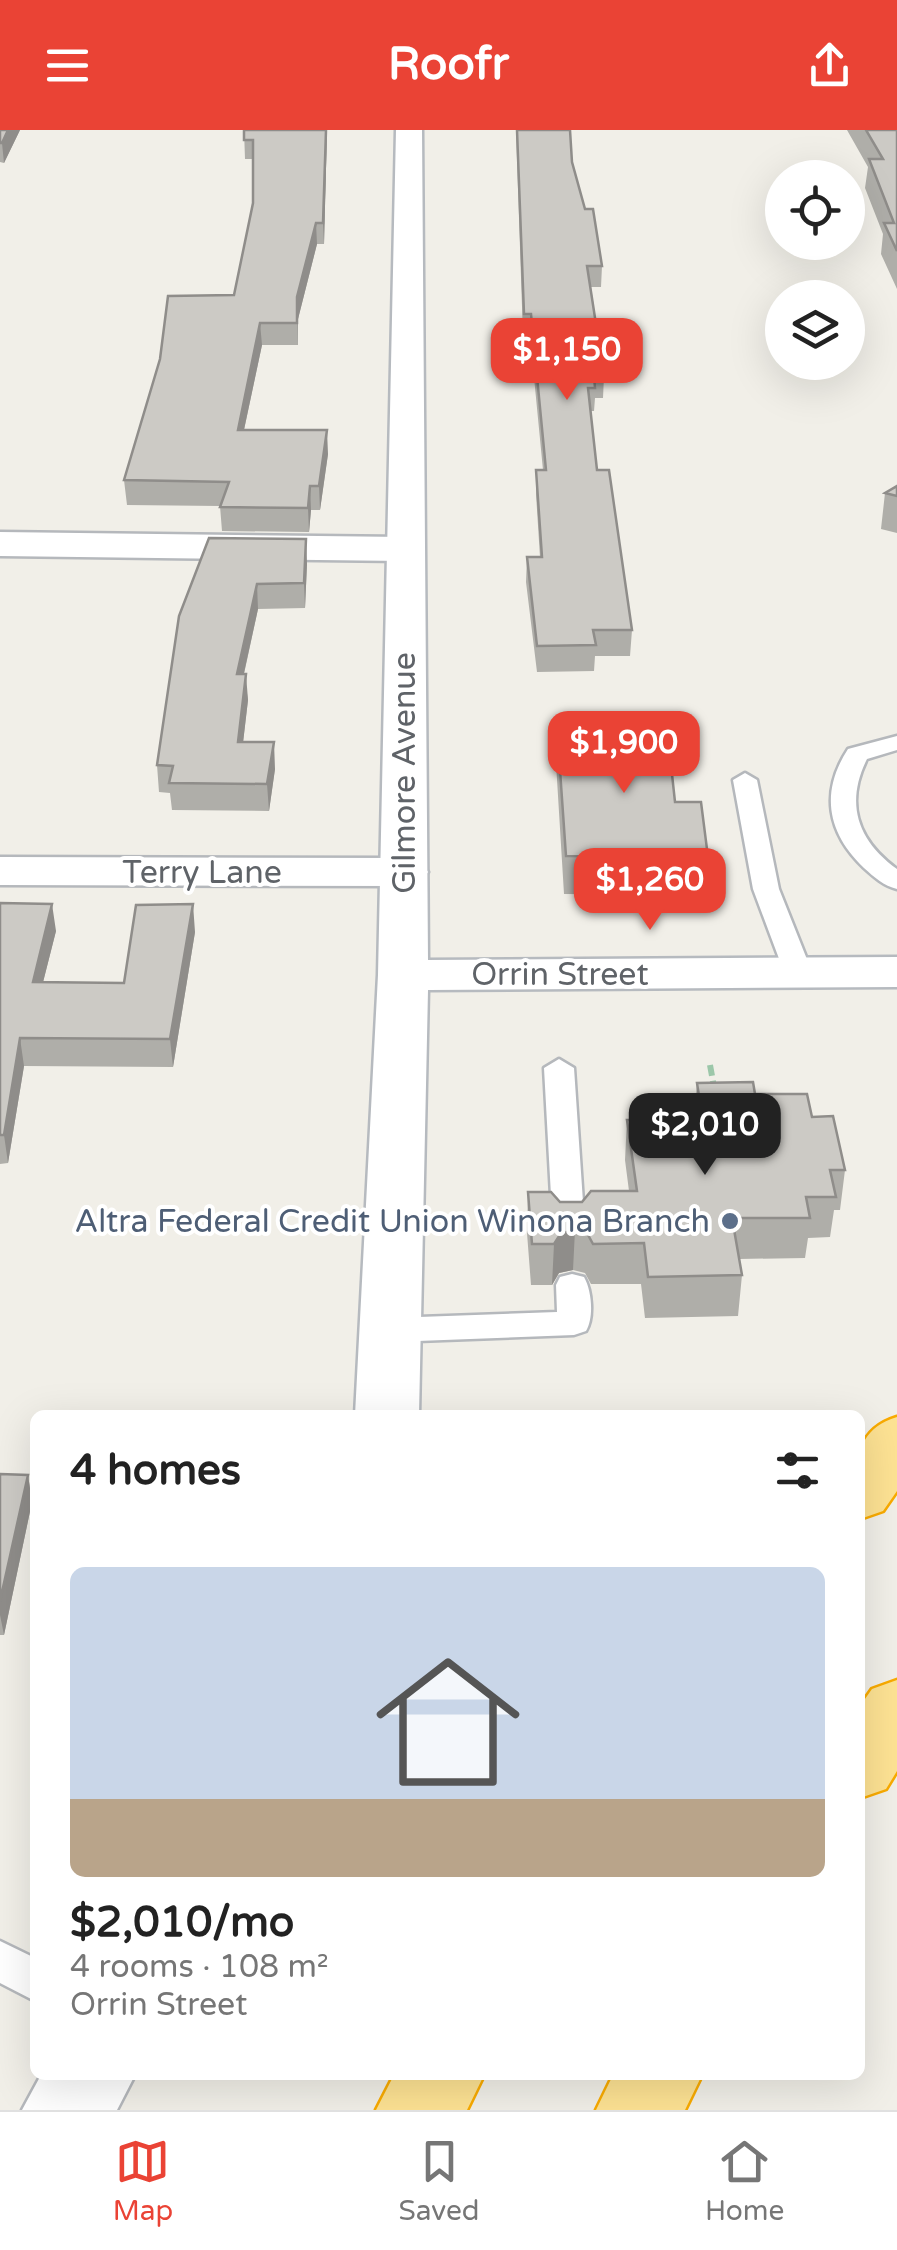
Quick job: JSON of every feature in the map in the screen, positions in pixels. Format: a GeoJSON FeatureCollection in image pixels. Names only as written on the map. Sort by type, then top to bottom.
{"type":"FeatureCollection","features":[{"type":"Feature","properties":{"kind":"highway"},"geometry":{"type":"LineString","coordinates":[[865,1487],[897,1442]]}},
{"type":"Feature","properties":{"kind":"highway"},"geometry":{"type":"LineString","coordinates":[[865,1759],[897,1710]]}},
{"type":"Feature","properties":{"kind":"highway"},"geometry":{"type":"LineString","coordinates":[[418,2110],[439,2080]]}},
{"type":"Feature","properties":{"kind":"highway"},"geometry":{"type":"LineString","coordinates":[[638,2110],[658,2080]]}},
{"type":"Feature","properties":{"kind":"street","name":"Gilmore Avenue"},"geometry":{"type":"LineString","coordinates":[[387,1410],[403,975],[409,130]]}},
{"type":"Feature","properties":{"kind":"street"},"geometry":{"type":"LineString","coordinates":[[0,544],[404,549]]}},
{"type":"Feature","properties":{"kind":"street","name":"Terry Lane"},"geometry":{"type":"LineString","coordinates":[[0,871],[404,872]]}},
{"type":"Feature","properties":{"kind":"street","name":"Orrin Street"},"geometry":{"type":"LineString","coordinates":[[403,975],[897,972]]}},
{"type":"Feature","properties":{"kind":"street"},"geometry":{"type":"LineString","coordinates":[[64,2110],[90,2080]]}},
{"type":"Feature","properties":{"kind":"lane"},"geometry":{"type":"LineString","coordinates":[[897,743],[857,754],[843,777],[837,804],[861,851],[897,880]]}},
{"type":"Feature","properties":{"kind":"lane"},"geometry":{"type":"LineString","coordinates":[[744,780],[766,889],[798,972]]}},
{"type":"Feature","properties":{"kind":"lane"},"geometry":{"type":"LineString","coordinates":[[559,1068],[569,1232]]}},
{"type":"Feature","properties":{"kind":"lane"},"geometry":{"type":"LineString","coordinates":[[391,1330],[574,1323],[572,1285]]}},
{"type":"Feature","properties":{"kind":"lane"},"geometry":{"type":"LineString","coordinates":[[0,1960],[30,1978]]}},
{"type":"Feature","properties":{"kind":"path"},"geometry":{"type":"LineString","coordinates":[[710,1065],[716,1096]]}},
{"type":"Feature","properties":{"kind":"building"},"geometry":{"type":"Polygon","coordinates":[[[0,130],[8,130],[2,143],[0,143],[0,130]]]}},
{"type":"Feature","properties":{"kind":"building"},"geometry":{"type":"Polygon","coordinates":[[[244,130],[326,130],[323,223],[316,223],[297,297],[297,323],[260,323],[238,430],[327,430],[319,486],[310,486],[308,508],[220,507],[229,482],[124,480],[160,359],[168,296],[234,295],[253,203],[253,140],[244,140],[244,130]]]}},
{"type":"Feature","properties":{"kind":"building"},"geometry":{"type":"Polygon","coordinates":[[[517,130],[570,130],[572,162],[585,209],[593,209],[602,266],[587,266],[604,376],[594,376],[595,388],[588,388],[597,470],[609,470],[632,630],[593,630],[596,645],[537,646],[527,557],[542,557],[536,470],[546,470],[531,314],[524,314],[517,130]]]}},
{"type":"Feature","properties":{"kind":"building"},"geometry":{"type":"Polygon","coordinates":[[[866,130],[897,130],[897,251],[884,223],[894,223],[869,159],[883,159],[866,130]]]}},
{"type":"Feature","properties":{"kind":"building"},"geometry":{"type":"Polygon","coordinates":[[[209,538],[306,539],[304,583],[257,584],[237,674],[246,674],[238,742],[274,742],[267,784],[169,783],[173,766],[157,765],[179,616],[209,538]]]}},
{"type":"Feature","properties":{"kind":"building"},"geometry":{"type":"Polygon","coordinates":[[[557,727],[667,728],[675,802],[701,802],[708,857],[566,856],[557,727]]]}},
{"type":"Feature","properties":{"kind":"building"},"geometry":{"type":"Polygon","coordinates":[[[0,903],[52,904],[33,982],[124,983],[136,905],[193,904],[170,1039],[20,1038],[4,1135],[0,1135],[0,903]]]}},
{"type":"Feature","properties":{"kind":"building","name":"Altra Federal Credit Union Winona Branch"},"geometry":{"type":"Polygon","coordinates":[[[753,1082],[755,1094],[807,1094],[812,1117],[833,1116],[845,1170],[830,1170],[836,1197],[806,1197],[810,1218],[732,1218],[742,1275],[648,1277],[644,1243],[593,1244],[587,1233],[575,1230],[561,1233],[554,1244],[532,1244],[528,1192],[551,1192],[560,1202],[582,1202],[591,1191],[637,1191],[627,1120],[648,1120],[645,1097],[699,1096],[697,1083],[753,1082]]]}},
{"type":"Feature","properties":{"kind":"building"},"geometry":{"type":"Polygon","coordinates":[[[0,1474],[28,1475],[0,1601],[0,1474]]]}},
{"type":"Feature","properties":{"kind":"place","name":"Altra Federal Credit Union Winona Branch"},"geometry":{"type":"Point","coordinates":[730,1221]}}]}
